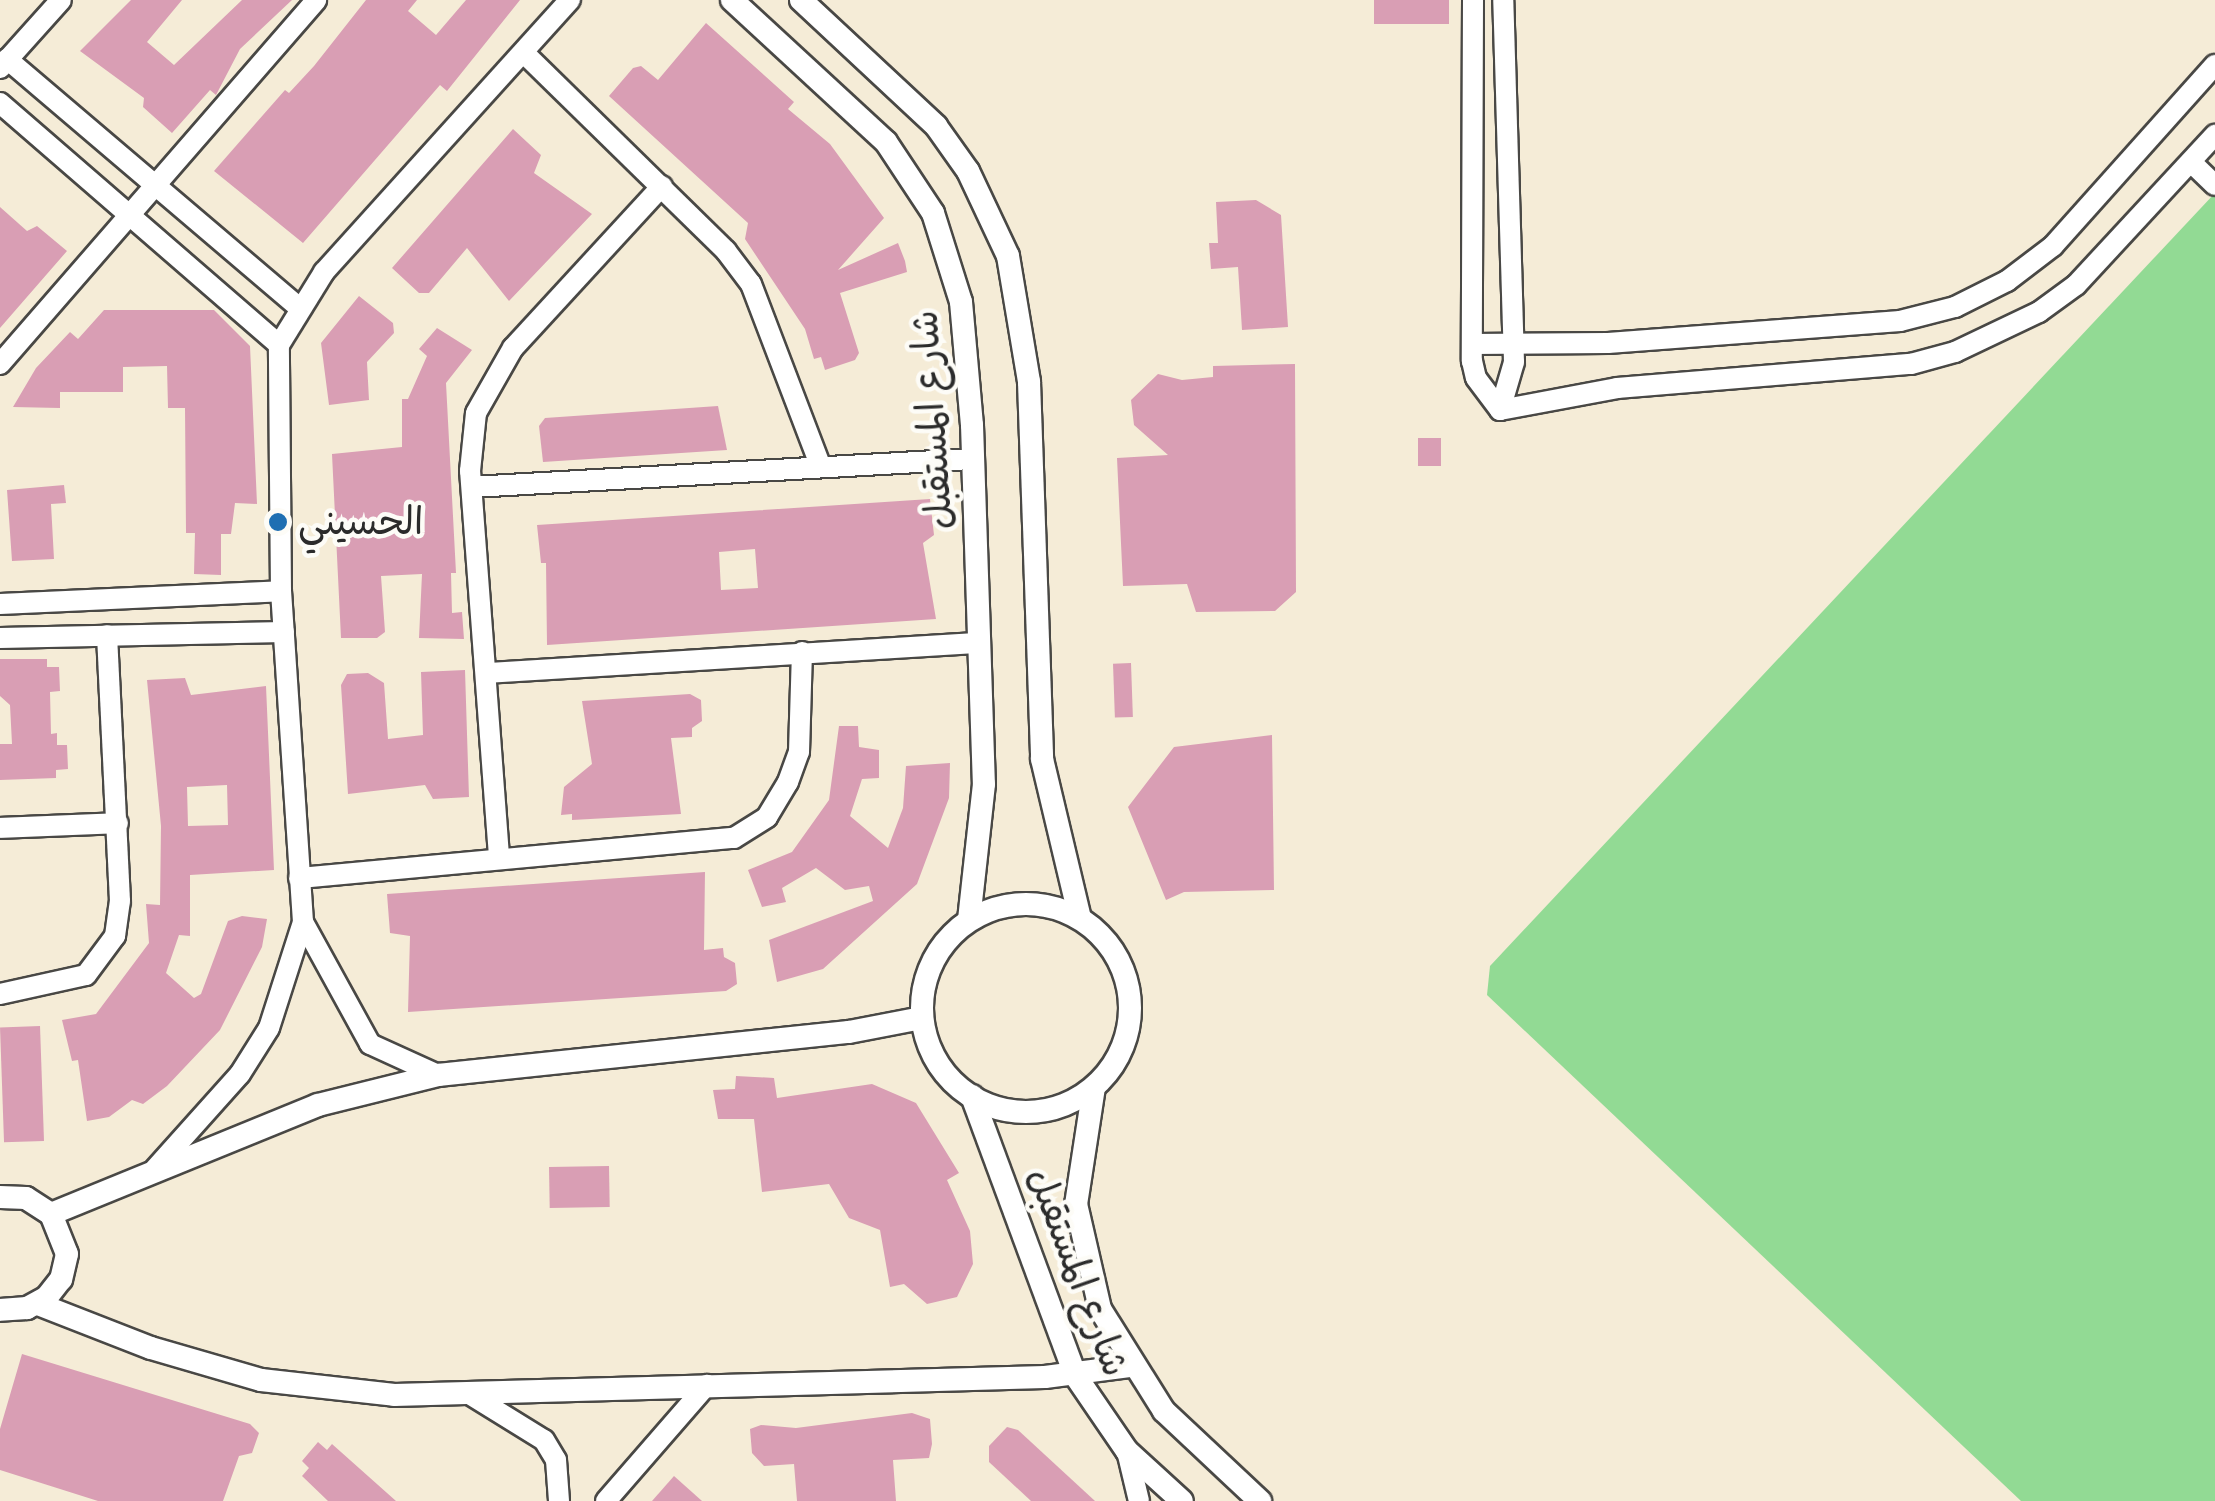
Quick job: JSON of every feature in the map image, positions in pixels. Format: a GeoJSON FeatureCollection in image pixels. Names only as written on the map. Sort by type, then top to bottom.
{"type":"FeatureCollection","features":[{"type":"Feature","properties":{"kind":"street"},"geometry":{"type":"LineString","coordinates":[[61,0],[4,64],[298,307]]}},
{"type":"Feature","properties":{"kind":"street"},"geometry":{"type":"LineString","coordinates":[[0,364],[316,0]]}},
{"type":"Feature","properties":{"kind":"street"},"geometry":{"type":"LineString","coordinates":[[155,1169],[240,1074],[269,1028],[303,922],[281,590],[278,344],[298,307],[570,0]]}},
{"type":"Feature","properties":{"kind":"street","name":"شارع المستقبل"},"geometry":{"type":"LineString","coordinates":[[732,0],[858,110],[933,212],[961,302],[972,459],[984,784],[969,920]]}},
{"type":"Feature","properties":{"kind":"street"},"geometry":{"type":"LineString","coordinates":[[801,0],[936,126],[968,170],[1008,256],[1029,382],[1042,759],[1080,918]]}},
{"type":"Feature","properties":{"kind":"street"},"geometry":{"type":"LineString","coordinates":[[1474,0],[1472,344],[1476,378],[1500,410]]}},
{"type":"Feature","properties":{"kind":"street"},"geometry":{"type":"LineString","coordinates":[[1500,410],[1511,380],[1513,344],[1503,0]]}},
{"type":"Feature","properties":{"kind":"street"},"geometry":{"type":"LineString","coordinates":[[525,54],[662,186],[751,284],[820,465]]}},
{"type":"Feature","properties":{"kind":"street"},"geometry":{"type":"LineString","coordinates":[[1472,344],[1900,321],[1956,306],[2007,281],[2053,246],[2215,64]]}},
{"type":"Feature","properties":{"kind":"street"},"geometry":{"type":"LineString","coordinates":[[0,103],[278,344]]}},
{"type":"Feature","properties":{"kind":"street"},"geometry":{"type":"LineString","coordinates":[[1500,410],[1616,388],[1911,364],[1956,352],[1998,335],[2076,284],[2215,135]]}},
{"type":"Feature","properties":{"kind":"street"},"geometry":{"type":"LineString","coordinates":[[2191,162],[2215,184]]}},
{"type":"Feature","properties":{"kind":"street"},"geometry":{"type":"LineString","coordinates":[[499,856],[471,432],[496,368],[662,186]]}},
{"type":"Feature","properties":{"kind":"street"},"geometry":{"type":"LineString","coordinates":[[472,487],[972,459]]}},
{"type":"Feature","properties":{"kind":"street"},"geometry":{"type":"LineString","coordinates":[[0,604],[281,590]]}},
{"type":"Feature","properties":{"kind":"street"},"geometry":{"type":"LineString","coordinates":[[0,638],[284,632]]}},
{"type":"Feature","properties":{"kind":"street"},"geometry":{"type":"LineString","coordinates":[[0,994],[86,975],[109,949],[120,901],[107,636]]}},
{"type":"Feature","properties":{"kind":"street"},"geometry":{"type":"LineString","coordinates":[[487,673],[978,643]]}},
{"type":"Feature","properties":{"kind":"street"},"geometry":{"type":"LineString","coordinates":[[299,878],[499,856],[714,844],[767,817],[799,752],[802,652]]}},
{"type":"Feature","properties":{"kind":"street"},"geometry":{"type":"LineString","coordinates":[[0,828],[118,822]]}},
{"type":"Feature","properties":{"kind":"street"},"geometry":{"type":"LineString","coordinates":[[1027,903],[1080,918],[1113,950],[1130,994],[1127,1037],[1094,1087],[1072,1102],[1027,1112],[972,1096],[938,1063],[922,1018],[937,953],[969,920],[1027,903]]}},
{"type":"Feature","properties":{"kind":"street"},"geometry":{"type":"LineString","coordinates":[[303,922],[370,1044],[438,1075]]}},
{"type":"Feature","properties":{"kind":"street"},"geometry":{"type":"LineString","coordinates":[[51,1214],[318,1106],[438,1075],[849,1032],[922,1018]]}},
{"type":"Feature","properties":{"kind":"street","name":"شارع المستقبل"},"geometry":{"type":"LineString","coordinates":[[1094,1087],[1076,1204],[1100,1309],[1131,1366],[1182,1432],[1260,1501]]}},
{"type":"Feature","properties":{"kind":"street","name":"شارع المستقبل"},"geometry":{"type":"LineString","coordinates":[[972,1096],[1075,1375],[1127,1451],[1182,1501]]}},
{"type":"Feature","properties":{"kind":"street"},"geometry":{"type":"LineString","coordinates":[[0,1197],[26,1198],[51,1214],[66,1240],[66,1265],[55,1289],[38,1304]]}},
{"type":"Feature","properties":{"kind":"street"},"geometry":{"type":"LineString","coordinates":[[0,1310],[38,1304],[152,1348],[277,1384],[470,1395],[1075,1375],[1131,1366]]}},
{"type":"Feature","properties":{"kind":"street"},"geometry":{"type":"LineString","coordinates":[[606,1501],[707,1385]]}},
{"type":"Feature","properties":{"kind":"street"},"geometry":{"type":"LineString","coordinates":[[470,1395],[544,1440],[556,1460],[559,1501]]}},
{"type":"Feature","properties":{"kind":"street"},"geometry":{"type":"LineString","coordinates":[[1127,1451],[1139,1501]]}},
{"type":"Feature","properties":{"kind":"green space"},"geometry":{"type":"Polygon","coordinates":[[[2215,193],[2215,1501],[2021,1501],[1487,995],[1490,966],[2215,193]]]}},
{"type":"Feature","properties":{"kind":"building"},"geometry":{"type":"Polygon","coordinates":[[[131,0],[182,0],[147,42],[174,65],[242,0],[292,0],[240,49],[216,95],[210,90],[172,133],[143,107],[144,98],[80,51],[131,0]]]}},
{"type":"Feature","properties":{"kind":"building"},"geometry":{"type":"Polygon","coordinates":[[[366,0],[417,0],[408,11],[436,35],[466,0],[520,0],[447,91],[440,85],[303,243],[214,171],[285,90],[289,93],[314,66],[366,0]]]}},
{"type":"Feature","properties":{"kind":"building"},"geometry":{"type":"Polygon","coordinates":[[[1374,0],[1449,0],[1449,24],[1374,24],[1374,0]]]}},
{"type":"Feature","properties":{"kind":"building"},"geometry":{"type":"Polygon","coordinates":[[[706,23],[794,102],[788,109],[830,144],[884,218],[838,270],[898,243],[907,272],[840,293],[859,353],[855,360],[825,370],[821,357],[814,359],[805,329],[745,239],[748,223],[609,96],[633,68],[641,66],[658,80],[706,23]]]}},
{"type":"Feature","properties":{"kind":"building"},"geometry":{"type":"Polygon","coordinates":[[[513,129],[541,155],[534,173],[592,214],[509,301],[467,248],[429,293],[419,293],[392,268],[513,129]]]}},
{"type":"Feature","properties":{"kind":"building"},"geometry":{"type":"Polygon","coordinates":[[[1256,200],[1281,215],[1288,327],[1242,330],[1238,267],[1211,269],[1209,243],[1218,243],[1216,202],[1256,200]]]}},
{"type":"Feature","properties":{"kind":"building"},"geometry":{"type":"Polygon","coordinates":[[[0,207],[27,231],[37,226],[67,251],[0,328],[0,207]]]}},
{"type":"Feature","properties":{"kind":"building"},"geometry":{"type":"Polygon","coordinates":[[[359,296],[393,323],[394,333],[367,362],[369,400],[329,405],[321,343],[359,296]]]}},
{"type":"Feature","properties":{"kind":"building"},"geometry":{"type":"Polygon","coordinates":[[[104,310],[214,310],[250,346],[257,504],[235,503],[231,534],[221,534],[221,575],[194,574],[195,533],[186,533],[185,408],[168,408],[167,366],[123,367],[123,392],[60,392],[60,408],[13,407],[36,368],[70,332],[78,339],[104,310]]]}},
{"type":"Feature","properties":{"kind":"building"},"geometry":{"type":"Polygon","coordinates":[[[437,328],[472,350],[446,383],[456,573],[451,573],[452,613],[462,612],[464,639],[419,638],[422,574],[381,576],[385,632],[377,638],[341,638],[332,454],[402,447],[402,399],[408,399],[427,356],[419,349],[437,328]]]}},
{"type":"Feature","properties":{"kind":"building"},"geometry":{"type":"Polygon","coordinates":[[[1295,364],[1296,592],[1275,611],[1196,612],[1187,584],[1123,586],[1117,458],[1168,455],[1134,425],[1131,400],[1158,374],[1182,380],[1213,377],[1213,366],[1295,364]]]}},
{"type":"Feature","properties":{"kind":"building"},"geometry":{"type":"Polygon","coordinates":[[[718,406],[727,450],[543,462],[539,426],[545,418],[718,406]]]}},
{"type":"Feature","properties":{"kind":"building"},"geometry":{"type":"Polygon","coordinates":[[[1418,438],[1441,438],[1441,466],[1418,466],[1418,438]]]}},
{"type":"Feature","properties":{"kind":"building"},"geometry":{"type":"Polygon","coordinates":[[[64,485],[66,503],[51,504],[54,559],[12,561],[7,490],[64,485]]]}},
{"type":"Feature","properties":{"kind":"building"},"geometry":{"type":"Polygon","coordinates":[[[930,499],[934,535],[923,543],[936,619],[547,645],[546,563],[541,563],[537,525],[930,499]],[[755,549],[719,552],[721,590],[758,588],[755,549]]]}},
{"type":"Feature","properties":{"kind":"building"},"geometry":{"type":"Polygon","coordinates":[[[0,659],[47,659],[47,667],[59,667],[60,691],[50,692],[51,734],[57,733],[57,745],[67,745],[68,769],[56,770],[56,778],[0,780],[0,744],[12,744],[10,705],[0,696],[0,659]]]}},
{"type":"Feature","properties":{"kind":"building"},"geometry":{"type":"Polygon","coordinates":[[[1131,663],[1133,717],[1115,718],[1113,664],[1131,663]]]}},
{"type":"Feature","properties":{"kind":"building"},"geometry":{"type":"Polygon","coordinates":[[[465,670],[469,797],[433,799],[425,785],[348,794],[341,685],[347,674],[368,673],[384,683],[388,739],[423,735],[421,672],[465,670]]]}},
{"type":"Feature","properties":{"kind":"building"},"geometry":{"type":"Polygon","coordinates":[[[185,678],[191,695],[266,686],[274,870],[190,875],[190,936],[179,935],[166,973],[194,998],[201,994],[228,921],[242,916],[267,919],[262,947],[220,1030],[167,1086],[143,1104],[132,1100],[109,1117],[87,1121],[78,1060],[72,1061],[62,1020],[96,1014],[149,943],[146,904],[160,905],[161,826],[147,680],[185,678]],[[227,785],[187,787],[188,826],[228,825],[227,785]]]}},
{"type":"Feature","properties":{"kind":"building"},"geometry":{"type":"Polygon","coordinates":[[[690,694],[701,700],[702,721],[692,728],[692,737],[671,738],[681,814],[572,820],[572,814],[561,815],[564,787],[592,764],[582,701],[690,694]]]}},
{"type":"Feature","properties":{"kind":"building"},"geometry":{"type":"Polygon","coordinates":[[[839,726],[858,726],[859,747],[879,750],[879,778],[862,779],[850,816],[888,848],[903,808],[906,766],[950,763],[949,798],[917,884],[823,969],[777,982],[769,940],[873,901],[869,886],[845,890],[816,868],[782,888],[786,902],[762,907],[748,870],[792,852],[829,800],[839,726]]]}},
{"type":"Feature","properties":{"kind":"building"},"geometry":{"type":"Polygon","coordinates":[[[1272,735],[1274,890],[1184,892],[1166,900],[1128,807],[1174,747],[1272,735]]]}},
{"type":"Feature","properties":{"kind":"building"},"geometry":{"type":"Polygon","coordinates":[[[705,872],[704,950],[723,948],[724,957],[735,963],[737,984],[726,991],[408,1012],[410,936],[390,933],[387,894],[705,872]]]}},
{"type":"Feature","properties":{"kind":"building"},"geometry":{"type":"Polygon","coordinates":[[[40,1026],[44,1141],[4,1142],[0,1027],[40,1026]]]}},
{"type":"Feature","properties":{"kind":"building"},"geometry":{"type":"Polygon","coordinates":[[[736,1076],[774,1078],[777,1098],[872,1084],[916,1103],[959,1173],[947,1180],[970,1231],[973,1264],[957,1297],[927,1304],[904,1284],[890,1287],[880,1230],[849,1218],[829,1184],[762,1192],[754,1119],[718,1119],[713,1090],[735,1089],[736,1076]]]}},
{"type":"Feature","properties":{"kind":"building"},"geometry":{"type":"Polygon","coordinates":[[[609,1166],[610,1207],[550,1208],[549,1167],[609,1166]]]}},
{"type":"Feature","properties":{"kind":"building"},"geometry":{"type":"Polygon","coordinates":[[[22,1354],[250,1424],[259,1433],[252,1453],[239,1456],[223,1501],[98,1501],[0,1470],[0,1429],[22,1354]]]}},
{"type":"Feature","properties":{"kind":"building"},"geometry":{"type":"Polygon","coordinates":[[[912,1413],[930,1419],[932,1444],[929,1458],[893,1460],[896,1501],[797,1501],[794,1464],[764,1466],[752,1453],[750,1429],[761,1425],[796,1428],[912,1413]]]}},
{"type":"Feature","properties":{"kind":"building"},"geometry":{"type":"Polygon","coordinates":[[[1007,1427],[1018,1430],[1095,1501],[1031,1501],[989,1462],[989,1446],[1007,1427]]]}},
{"type":"Feature","properties":{"kind":"building"},"geometry":{"type":"Polygon","coordinates":[[[318,1442],[327,1450],[332,1444],[396,1501],[328,1501],[302,1476],[309,1468],[302,1461],[318,1442]]]}},
{"type":"Feature","properties":{"kind":"building"},"geometry":{"type":"Polygon","coordinates":[[[674,1476],[702,1501],[652,1501],[674,1476]]]}},
{"type":"Feature","properties":{"kind":"place","name":"الحسيني"},"geometry":{"type":"Point","coordinates":[278,522]}}]}
